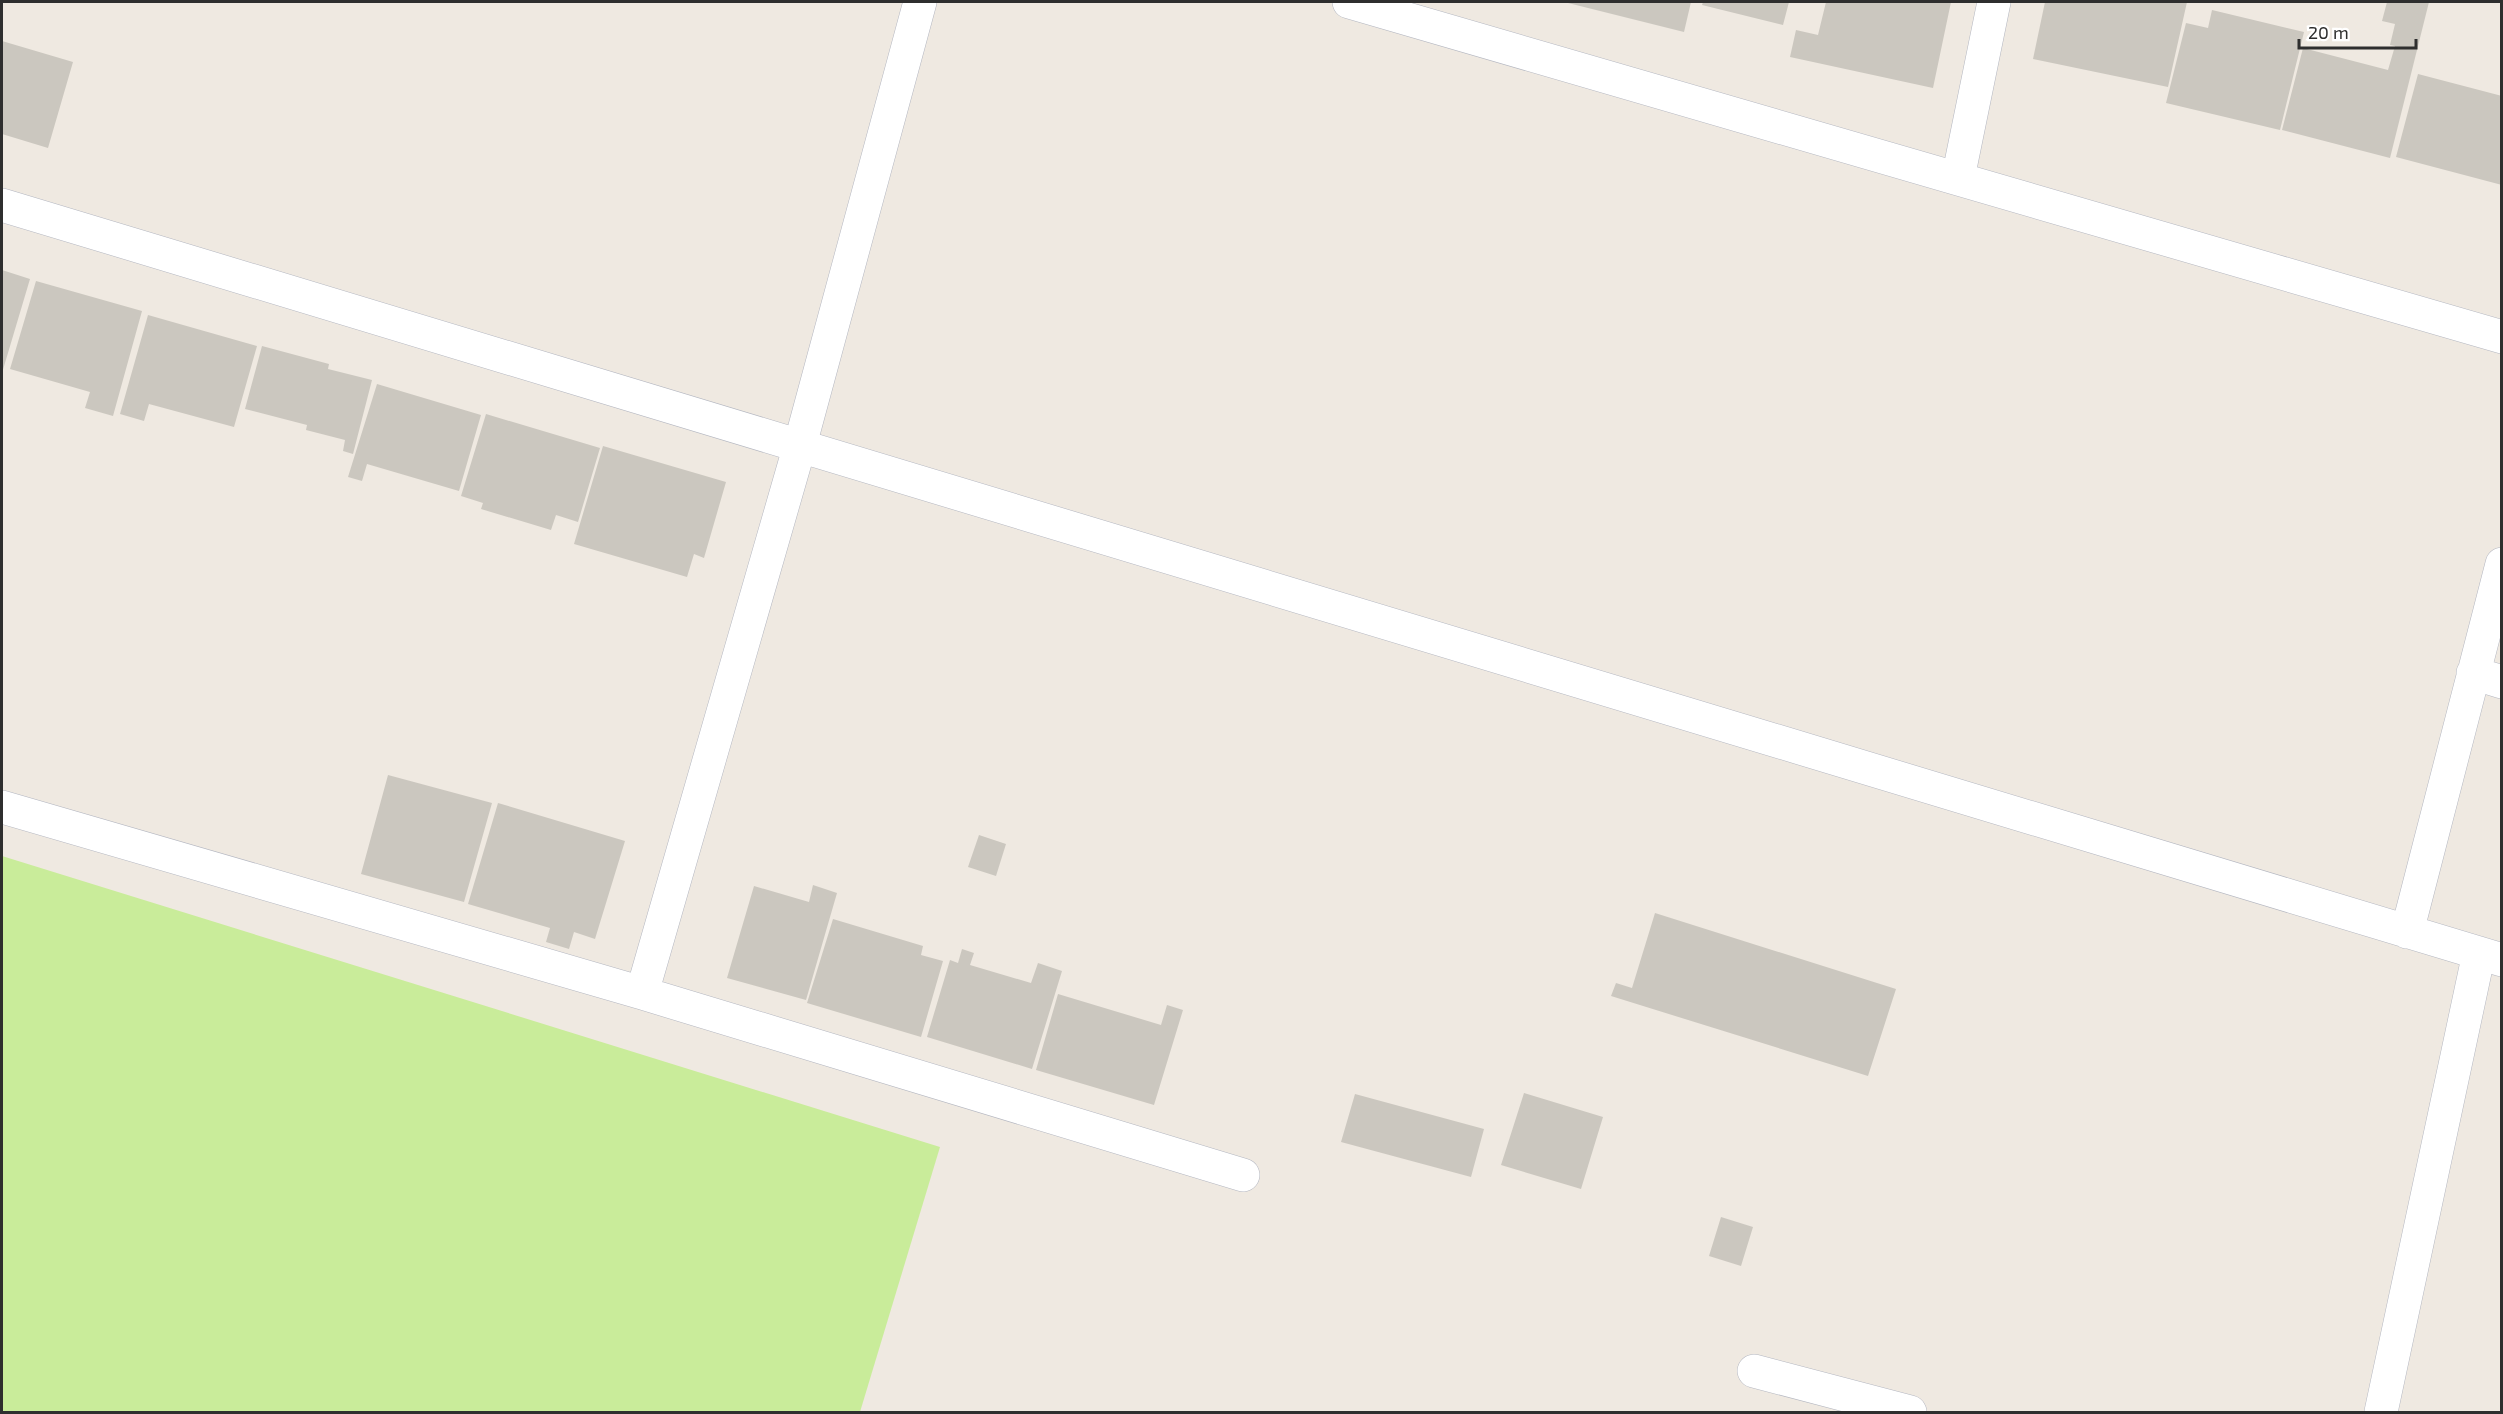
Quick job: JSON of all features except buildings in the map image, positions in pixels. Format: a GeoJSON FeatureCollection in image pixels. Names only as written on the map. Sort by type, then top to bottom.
{"type":"FeatureCollection","features":[{"type":"Feature","properties":{"kind":"street"},"geometry":{"type":"LineString","coordinates":[[642,993],[800,445],[920,2]]}},
{"type":"Feature","properties":{"kind":"street"},"geometry":{"type":"LineString","coordinates":[[1349,2],[2502,337]]}},
{"type":"Feature","properties":{"kind":"street"},"geometry":{"type":"LineString","coordinates":[[1958,178],[1994,2]]}},
{"type":"Feature","properties":{"kind":"street"},"geometry":{"type":"LineString","coordinates":[[2,205],[2490,957],[2381,1413]]}},
{"type":"Feature","properties":{"kind":"street"},"geometry":{"type":"LineString","coordinates":[[2407,932],[2487,677],[2502,564]]}},
{"type":"Feature","properties":{"kind":"street"},"geometry":{"type":"LineString","coordinates":[[2,807],[642,993],[1244,1175]]}},
{"type":"Feature","properties":{"kind":"street"},"geometry":{"type":"LineString","coordinates":[[1754,1371],[1911,1413]]}},
{"type":"Feature","properties":{"kind":"green space"},"geometry":{"type":"Polygon","coordinates":[[[2,856],[940,1147],[860,1412],[2,1412],[2,856]]]}}]}
